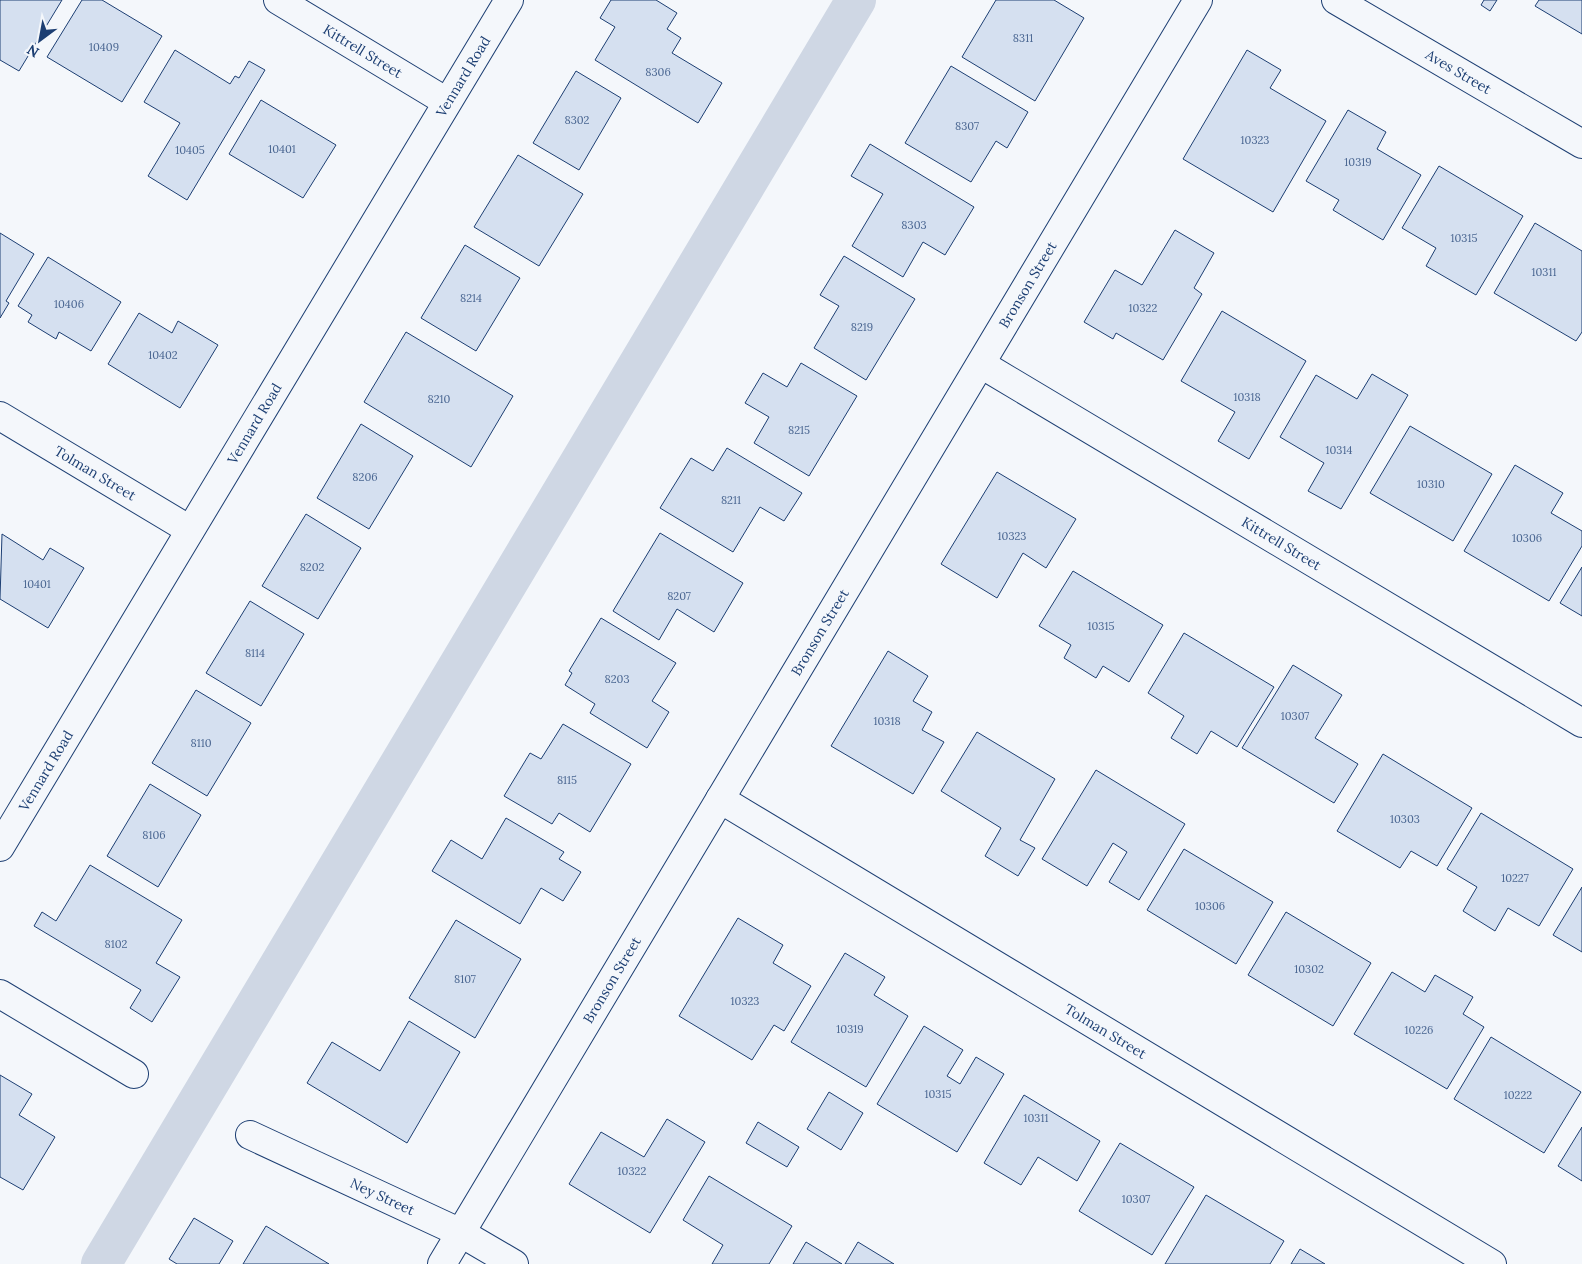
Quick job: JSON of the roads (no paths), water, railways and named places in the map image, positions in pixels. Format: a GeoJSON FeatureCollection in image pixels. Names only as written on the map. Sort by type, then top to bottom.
{"type":"FeatureCollection","features":[{"type":"Feature","properties":{"kind":"street","name":"Kittrell Street"},"geometry":{"type":"LineString","coordinates":[[278,0],[447,102]]}},
{"type":"Feature","properties":{"kind":"street","name":"Vennard Road"},"geometry":{"type":"LineString","coordinates":[[0,846],[509,0]]}},
{"type":"Feature","properties":{"kind":"street","name":"Bronson Street"},"geometry":{"type":"LineString","coordinates":[[442,1264],[1198,0]]}},
{"type":"Feature","properties":{"kind":"street","name":"Aves Street"},"geometry":{"type":"LineString","coordinates":[[1336,0],[1582,144]]}},
{"type":"Feature","properties":{"kind":"street","name":"Kittrell Street"},"geometry":{"type":"LineString","coordinates":[[981,364],[1582,723]]}},
{"type":"Feature","properties":{"kind":"street","name":"Tolman Street"},"geometry":{"type":"LineString","coordinates":[[0,416],[190,530]]}},
{"type":"Feature","properties":{"kind":"street","name":"Tolman Street"},"geometry":{"type":"LineString","coordinates":[[720,799],[1492,1264]]}},
{"type":"Feature","properties":{"kind":"street"},"geometry":{"type":"LineString","coordinates":[[0,994],[134,1074]]}},
{"type":"Feature","properties":{"kind":"street","name":"Ney Street"},"geometry":{"type":"LineString","coordinates":[[250,1134],[461,1233],[514,1264]]}},
{"type":"Feature","properties":{"kind":"waterway"},"geometry":{"type":"LineString","coordinates":[[101,1264],[856,0]]}}]}
